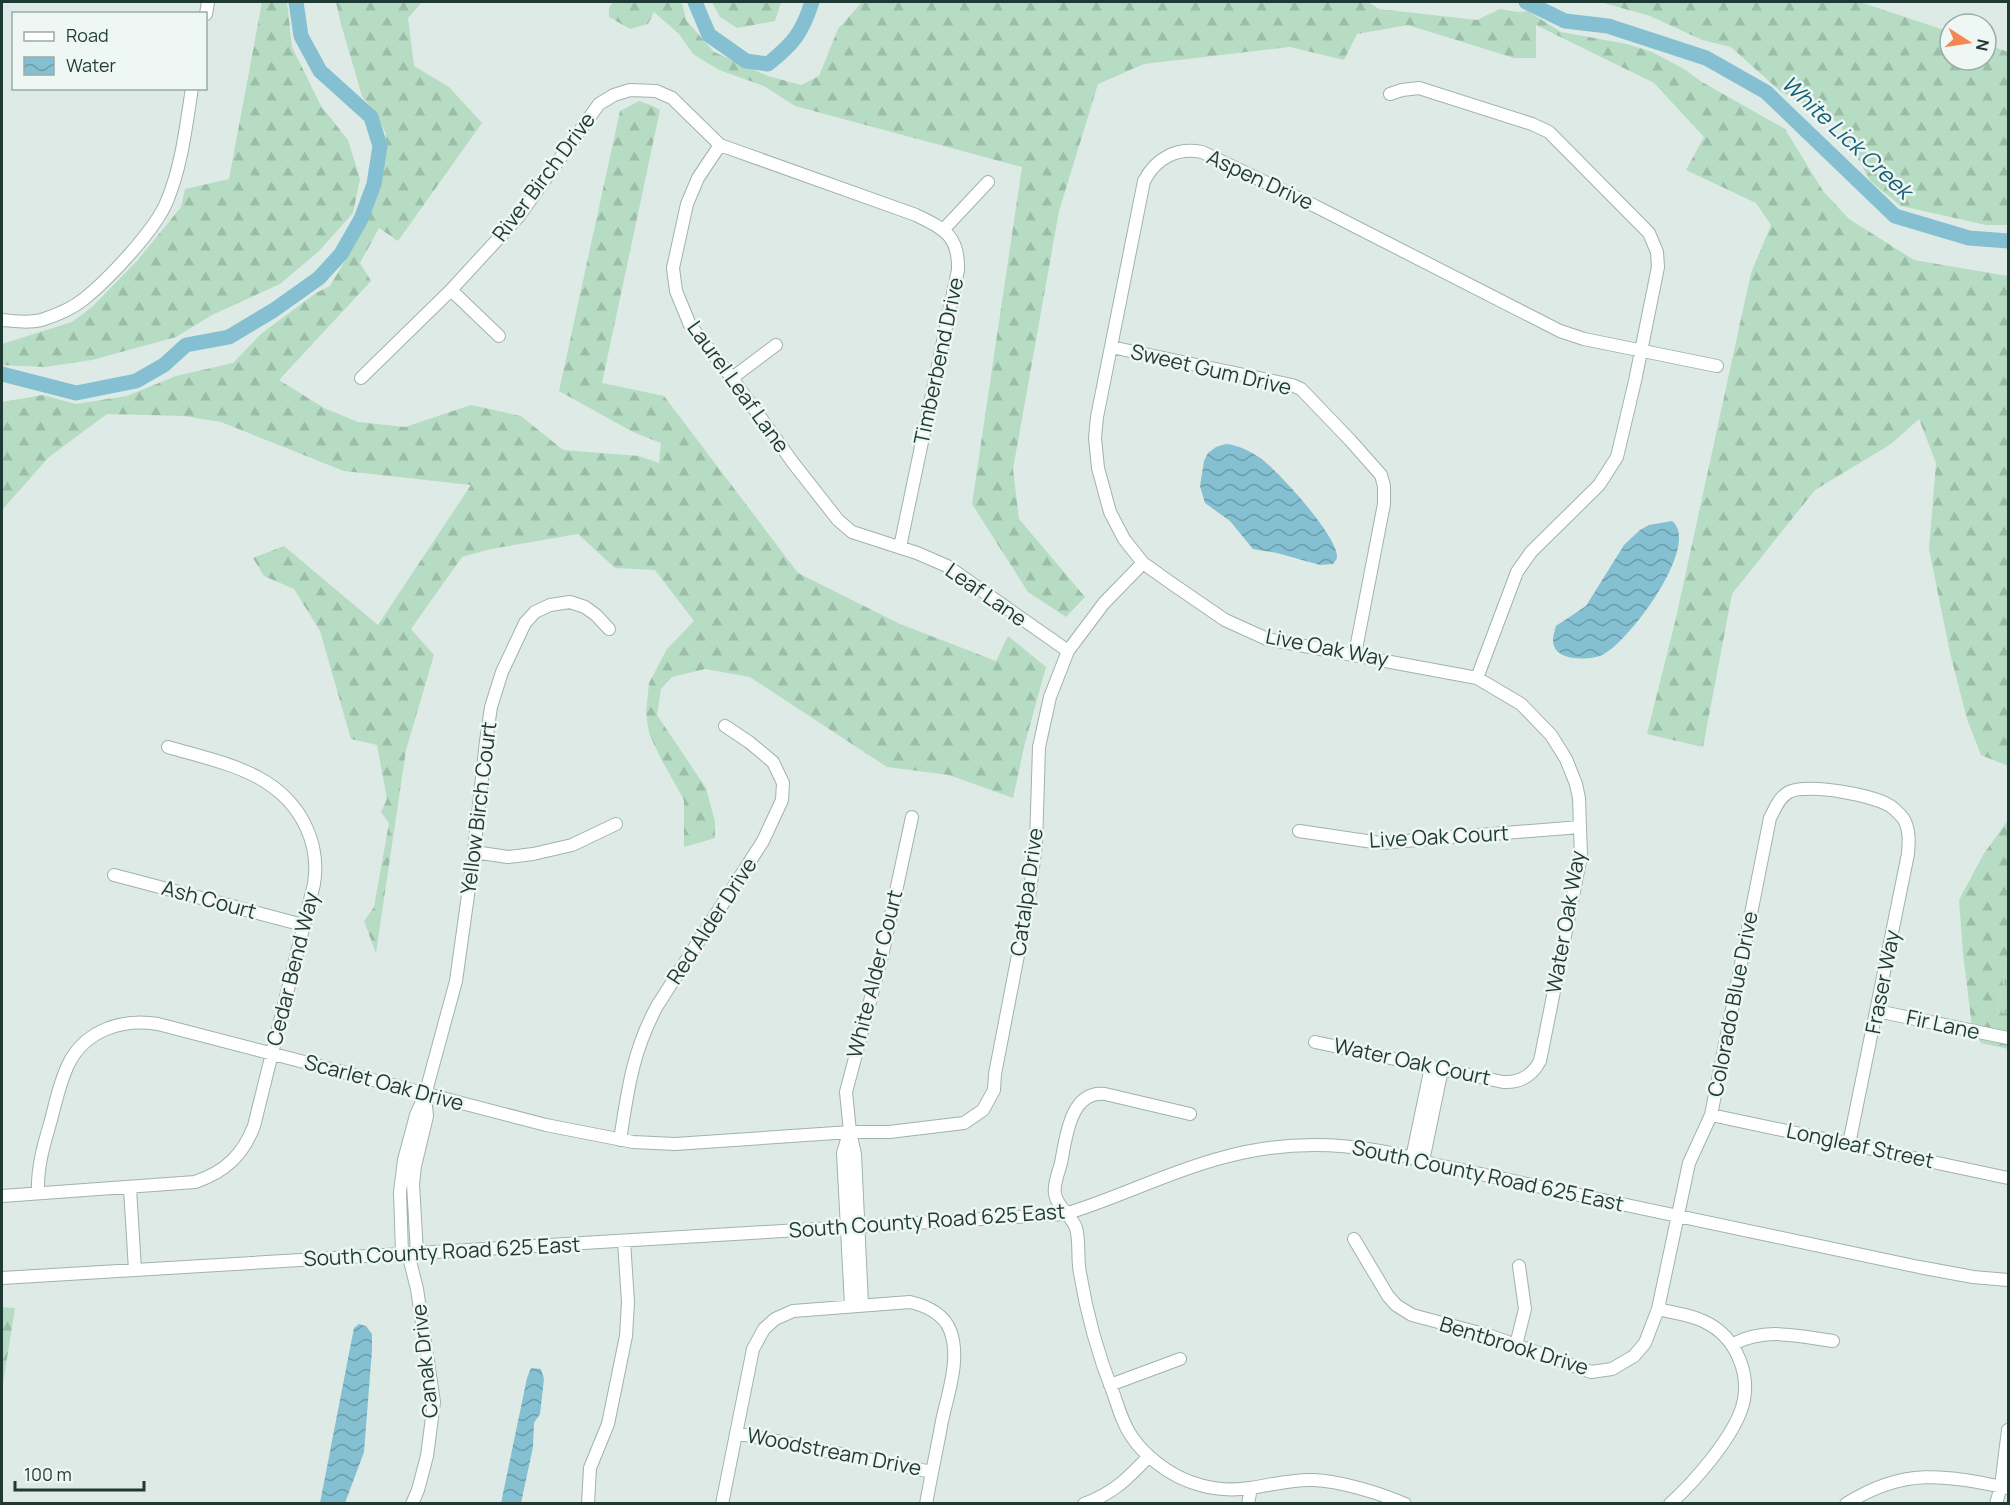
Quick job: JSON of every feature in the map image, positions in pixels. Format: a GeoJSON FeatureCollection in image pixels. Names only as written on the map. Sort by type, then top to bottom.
{"type":"FeatureCollection","features":[{"type":"Feature","properties":{"kind":"street"},"geometry":{"type":"LineString","coordinates":[[1390,94],[1419,88],[1532,124],[1556,138],[1649,233],[1655,245],[1658,267],[1620,450],[1612,467],[1599,485],[1531,552],[1517,572],[1477,678]]}},
{"type":"Feature","properties":{"kind":"street","name":"River Birch Drive"},"geometry":{"type":"LineString","coordinates":[[361,378],[451,290],[519,216],[599,104],[614,94],[639,89],[665,94],[672,98],[720,145]]}},
{"type":"Feature","properties":{"kind":"street"},"geometry":{"type":"LineString","coordinates":[[2,320],[31,322],[46,319],[83,300],[157,221],[167,201],[180,160],[192,90]]}},
{"type":"Feature","properties":{"kind":"street"},"geometry":{"type":"LineString","coordinates":[[720,145],[916,215],[944,229],[988,182]]}},
{"type":"Feature","properties":{"kind":"street","name":"Laurel Leaf Lane"},"geometry":{"type":"LineString","coordinates":[[720,145],[698,178],[687,204],[673,268],[676,291],[690,325],[838,520],[852,532],[900,547]]}},
{"type":"Feature","properties":{"kind":"street","name":"Aspen Drive"},"geometry":{"type":"LineString","coordinates":[[1143,563],[1117,526],[1105,498],[1098,468],[1095,438],[1097,417],[1144,181],[1152,168],[1164,158],[1179,152],[1195,150],[1211,155],[1560,332],[1717,366]]}},
{"type":"Feature","properties":{"kind":"street","name":"Timberbend Drive"},"geometry":{"type":"LineString","coordinates":[[900,547],[958,270],[954,243],[944,229]]}},
{"type":"Feature","properties":{"kind":"street"},"geometry":{"type":"LineString","coordinates":[[451,290],[499,336]]}},
{"type":"Feature","properties":{"kind":"street"},"geometry":{"type":"LineString","coordinates":[[732,378],[776,345]]}},
{"type":"Feature","properties":{"kind":"street","name":"Sweet Gum Drive"},"geometry":{"type":"LineString","coordinates":[[1111,347],[1293,385],[1301,389],[1381,476],[1384,486],[1384,504],[1355,654]]}},
{"type":"Feature","properties":{"kind":"street","name":"Leaf Lane"},"geometry":{"type":"LineString","coordinates":[[900,547],[947,566],[1068,651]]}},
{"type":"Feature","properties":{"kind":"street","name":"Catalpa Drive"},"geometry":{"type":"LineString","coordinates":[[850,1132],[889,1132],[955,1126],[978,1116],[991,1097],[1029,898],[1036,844],[1039,747],[1050,697],[1068,651],[1104,603],[1143,563]]}},
{"type":"Feature","properties":{"kind":"street","name":"Live Oak Way"},"geometry":{"type":"LineString","coordinates":[[1143,563],[1225,620],[1252,634],[1282,642],[1477,678]]}},
{"type":"Feature","properties":{"kind":"street","name":"Yellow Birch Court"},"geometry":{"type":"LineString","coordinates":[[409,1253],[400,1192],[404,1160],[416,1115],[425,1095],[456,981],[491,707],[502,672],[525,623],[542,608],[556,603],[570,602],[591,610],[609,629]]}},
{"type":"Feature","properties":{"kind":"street","name":"Water Oak Way"},"geometry":{"type":"LineString","coordinates":[[1477,678],[1521,704],[1551,735],[1566,759],[1579,798],[1581,855],[1540,1061],[1525,1078],[1509,1082]]}},
{"type":"Feature","properties":{"kind":"street","name":"Red Alder Drive"},"geometry":{"type":"LineString","coordinates":[[620,1140],[632,1068],[643,1033],[657,1006],[763,841],[782,800],[783,783],[773,762],[725,726]]}},
{"type":"Feature","properties":{"kind":"street","name":"Cedar Bend Way"},"geometry":{"type":"LineString","coordinates":[[2,1196],[195,1182],[209,1177],[232,1162],[242,1151],[254,1126],[316,873],[316,862],[309,833],[295,807],[275,787],[250,772],[168,747]]}},
{"type":"Feature","properties":{"kind":"street","name":"Colorado Blue Drive"},"geometry":{"type":"LineString","coordinates":[[1677,1216],[1689,1163],[1711,1115],[1770,818],[1778,803],[1788,793],[1803,788],[1819,788],[1878,800],[1893,807],[1904,820]]}},
{"type":"Feature","properties":{"kind":"street","name":"White Alder Court"},"geometry":{"type":"LineString","coordinates":[[856,1305],[851,1226],[855,1154],[846,1092],[882,956],[912,817]]}},
{"type":"Feature","properties":{"kind":"street","name":"Fraser Way"},"geometry":{"type":"LineString","coordinates":[[1849,1144],[1908,855],[1909,835],[1904,820]]}},
{"type":"Feature","properties":{"kind":"street"},"geometry":{"type":"LineString","coordinates":[[474,852],[508,856],[533,854],[572,845],[616,824]]}},
{"type":"Feature","properties":{"kind":"street","name":"Live Oak Court"},"geometry":{"type":"LineString","coordinates":[[1299,831],[1380,843],[1580,827]]}},
{"type":"Feature","properties":{"kind":"street","name":"Ash Court"},"geometry":{"type":"LineString","coordinates":[[114,875],[303,925]]}},
{"type":"Feature","properties":{"kind":"street","name":"Fir Lane"},"geometry":{"type":"LineString","coordinates":[[1877,1011],[2008,1038]]}},
{"type":"Feature","properties":{"kind":"street","name":"Scarlet Oak Drive"},"geometry":{"type":"LineString","coordinates":[[38,1192],[40,1159],[64,1074],[77,1050],[98,1032],[124,1023],[145,1022],[345,1072],[425,1095],[546,1125],[620,1140],[675,1143],[850,1132]]}},
{"type":"Feature","properties":{"kind":"street","name":"Water Oak Court"},"geometry":{"type":"LineString","coordinates":[[1315,1042],[1509,1082]]}},
{"type":"Feature","properties":{"kind":"street"},"geometry":{"type":"LineString","coordinates":[[1418,1159],[1436,1068]]}},
{"type":"Feature","properties":{"kind":"street"},"geometry":{"type":"LineString","coordinates":[[1191,1114],[1105,1094],[1087,1098],[1074,1112],[1069,1125],[1054,1193],[1065,1214],[1076,1228],[1085,1307],[1096,1346],[1126,1428],[1149,1456],[1178,1477],[1195,1484],[1225,1489],[1312,1480],[1324,1481],[1405,1503]]}},
{"type":"Feature","properties":{"kind":"street","name":"Longleaf Street"},"geometry":{"type":"LineString","coordinates":[[1711,1115],[2008,1178]]}},
{"type":"Feature","properties":{"kind":"street","name":"South County Road 625 East"},"geometry":{"type":"LineString","coordinates":[[2,1278],[1065,1214],[1220,1158],[1265,1148],[1306,1144],[1349,1146],[1418,1159],[1677,1216],[1973,1277],[2008,1280]]}},
{"type":"Feature","properties":{"kind":"street"},"geometry":{"type":"LineString","coordinates":[[130,1188],[135,1270]]}},
{"type":"Feature","properties":{"kind":"street","name":"Bentbrook Drive"},"geometry":{"type":"LineString","coordinates":[[1354,1239],[1388,1296],[1403,1310],[1422,1319],[1469,1329],[1594,1372],[1612,1369],[1627,1361],[1646,1343],[1658,1310],[1677,1216]]}},
{"type":"Feature","properties":{"kind":"street"},"geometry":{"type":"LineString","coordinates":[[588,1503],[590,1468],[608,1424],[626,1336],[628,1302],[624,1241]]}},
{"type":"Feature","properties":{"kind":"street","name":"Canak Drive"},"geometry":{"type":"LineString","coordinates":[[409,1253],[417,1289],[434,1402],[427,1456],[412,1503]]}},
{"type":"Feature","properties":{"kind":"street"},"geometry":{"type":"LineString","coordinates":[[1516,1345],[1525,1309],[1519,1266]]}},
{"type":"Feature","properties":{"kind":"street","name":"South County Road 625 East"},"geometry":{"type":"LineString","coordinates":[[1973,1277],[2008,1287]]}},
{"type":"Feature","properties":{"kind":"street"},"geometry":{"type":"LineString","coordinates":[[722,1503],[753,1349],[764,1329],[775,1319],[793,1311],[910,1302],[923,1305],[940,1315],[950,1329],[954,1343],[954,1355],[926,1503]]}},
{"type":"Feature","properties":{"kind":"street"},"geometry":{"type":"LineString","coordinates":[[1658,1310],[1703,1321],[1720,1331],[1733,1344],[1744,1382],[1740,1413],[1704,1467],[1670,1503]]}},
{"type":"Feature","properties":{"kind":"street"},"geometry":{"type":"LineString","coordinates":[[1733,1344],[1751,1336],[1771,1333],[1833,1341]]}},
{"type":"Feature","properties":{"kind":"street"},"geometry":{"type":"LineString","coordinates":[[1110,1385],[1180,1359]]}},
{"type":"Feature","properties":{"kind":"street"},"geometry":{"type":"LineString","coordinates":[[1996,1503],[2005,1487],[2008,1430]]}},
{"type":"Feature","properties":{"kind":"street","name":"Woodstream Drive"},"geometry":{"type":"LineString","coordinates":[[736,1432],[932,1472]]}},
{"type":"Feature","properties":{"kind":"street"},"geometry":{"type":"LineString","coordinates":[[1084,1503],[1103,1497],[1132,1474],[1149,1456]]}},
{"type":"Feature","properties":{"kind":"street"},"geometry":{"type":"LineString","coordinates":[[1846,1503],[1873,1488],[1911,1477],[1936,1476],[2005,1487]]}},
{"type":"Feature","properties":{"kind":"street"},"geometry":{"type":"LineString","coordinates":[[1248,1503],[1251,1488]]}},
{"type":"Feature","properties":{"kind":"green space"},"geometry":{"type":"Polygon","coordinates":[[[262,2],[287,2],[292,47],[321,106],[348,140],[360,179],[353,213],[319,251],[280,284],[212,315],[176,337],[92,360],[45,367],[2,365],[2,344],[72,322],[92,307],[137,261],[181,207],[185,189],[229,179],[262,2]]]}},
{"type":"Feature","properties":{"kind":"green space"},"geometry":{"type":"Polygon","coordinates":[[[336,2],[422,2],[408,18],[414,66],[449,87],[482,123],[398,241],[379,228],[360,263],[371,281],[279,380],[324,408],[358,422],[405,427],[471,405],[521,416],[563,450],[639,456],[659,463],[661,443],[633,432],[559,391],[620,111],[639,101],[653,106],[660,110],[602,383],[664,396],[798,573],[900,624],[996,661],[1008,636],[1046,667],[1013,798],[949,775],[887,767],[750,677],[705,669],[672,677],[661,689],[657,715],[706,788],[715,822],[715,838],[684,847],[684,800],[649,733],[646,713],[649,683],[667,649],[694,621],[655,570],[615,568],[578,534],[491,549],[462,557],[411,629],[434,655],[406,750],[376,953],[364,921],[374,907],[389,823],[381,812],[387,799],[377,745],[351,739],[320,631],[294,589],[264,576],[253,558],[284,546],[378,625],[471,485],[344,471],[221,422],[184,416],[107,414],[49,457],[2,510],[2,402],[43,395],[76,404],[127,396],[176,376],[233,363],[262,333],[316,293],[330,286],[359,237],[377,197],[386,134],[377,115],[362,96],[336,2]]]}},
{"type":"Feature","properties":{"kind":"green space"},"geometry":{"type":"Polygon","coordinates":[[[613,2],[680,2],[686,20],[714,52],[768,76],[801,85],[819,76],[838,29],[862,2],[1368,2],[1379,9],[1477,20],[1500,9],[1528,11],[1561,32],[1627,44],[1652,52],[1684,69],[1702,82],[1785,129],[1823,191],[1849,219],[1914,260],[2008,276],[2008,766],[1981,755],[1967,719],[1950,653],[1929,549],[1936,463],[1919,419],[1891,444],[1815,490],[1732,594],[1703,747],[1647,734],[1676,618],[1751,273],[1771,225],[1756,203],[1686,170],[1704,137],[1654,83],[1536,25],[1536,58],[1514,58],[1408,25],[1357,34],[1344,60],[1290,47],[1144,64],[1098,84],[1059,211],[1013,469],[1019,519],[1085,597],[1066,617],[1028,592],[972,504],[1022,167],[795,106],[764,86],[719,70],[693,54],[679,34],[654,12],[648,24],[630,29],[609,17],[609,8],[613,2]]]}},
{"type":"Feature","properties":{"kind":"green space"},"geometry":{"type":"Polygon","coordinates":[[[712,2],[781,2],[775,21],[737,28],[720,17],[712,2]]]}},
{"type":"Feature","properties":{"kind":"green space"},"geometry":{"type":"Polygon","coordinates":[[[1600,2],[1860,2],[1938,28],[1938,72],[1998,72],[1998,48],[2008,52],[2008,225],[1986,225],[1901,206],[1870,181],[1839,123],[1780,91],[1731,47],[1702,40],[1650,16],[1600,2]]]}},
{"type":"Feature","properties":{"kind":"green space"},"geometry":{"type":"Polygon","coordinates":[[[2008,820],[2008,953],[1997,1011],[2008,1014],[2008,1049],[1981,1043],[1972,1027],[1959,900],[1983,855],[2008,820]]]}},
{"type":"Feature","properties":{"kind":"green space"},"geometry":{"type":"Polygon","coordinates":[[[2008,953],[2008,1014],[1997,1011],[2008,953]]]}},
{"type":"Feature","properties":{"kind":"green space"},"geometry":{"type":"Polygon","coordinates":[[[2,1307],[15,1308],[2,1390],[2,1307]]]}},
{"type":"Feature","properties":{"kind":"water"},"geometry":{"type":"Polygon","coordinates":[[[1226,444],[1244,449],[1260,458],[1292,489],[1317,519],[1334,546],[1337,557],[1333,564],[1320,565],[1253,549],[1230,521],[1205,503],[1200,486],[1204,461],[1208,453],[1226,444]]]}},
{"type":"Feature","properties":{"kind":"water"},"geometry":{"type":"Polygon","coordinates":[[[1672,521],[1679,533],[1677,550],[1670,571],[1658,592],[1628,633],[1614,647],[1597,657],[1577,658],[1558,652],[1553,643],[1556,626],[1586,606],[1624,545],[1649,525],[1672,521]]]}},
{"type":"Feature","properties":{"kind":"water"},"geometry":{"type":"Polygon","coordinates":[[[359,1324],[366,1326],[372,1334],[364,1452],[345,1503],[320,1503],[354,1328],[359,1324]]]}},
{"type":"Feature","properties":{"kind":"water"},"geometry":{"type":"Polygon","coordinates":[[[531,1368],[541,1369],[544,1379],[540,1414],[534,1423],[533,1447],[521,1503],[501,1503],[527,1378],[531,1368]]]}},
{"type":"Feature","properties":{"kind":"waterway","name":"White Lick Creek"},"geometry":{"type":"LineString","coordinates":[[2,374],[76,393],[136,381],[164,365],[186,345],[229,337],[274,310],[319,278],[341,254],[361,219],[374,184],[380,146],[371,117],[320,71],[301,36],[296,2]]}},
{"type":"Feature","properties":{"kind":"waterway","name":"White Lick Creek"},"geometry":{"type":"LineString","coordinates":[[695,2],[709,35],[746,61],[768,64],[796,37],[805,22],[812,2]]}},
{"type":"Feature","properties":{"kind":"waterway","name":"White Lick Creek"},"geometry":{"type":"LineString","coordinates":[[1526,2],[1565,21],[1608,26],[1706,58],[1766,92],[1895,216],[1969,238],[2008,241]]}}]}
